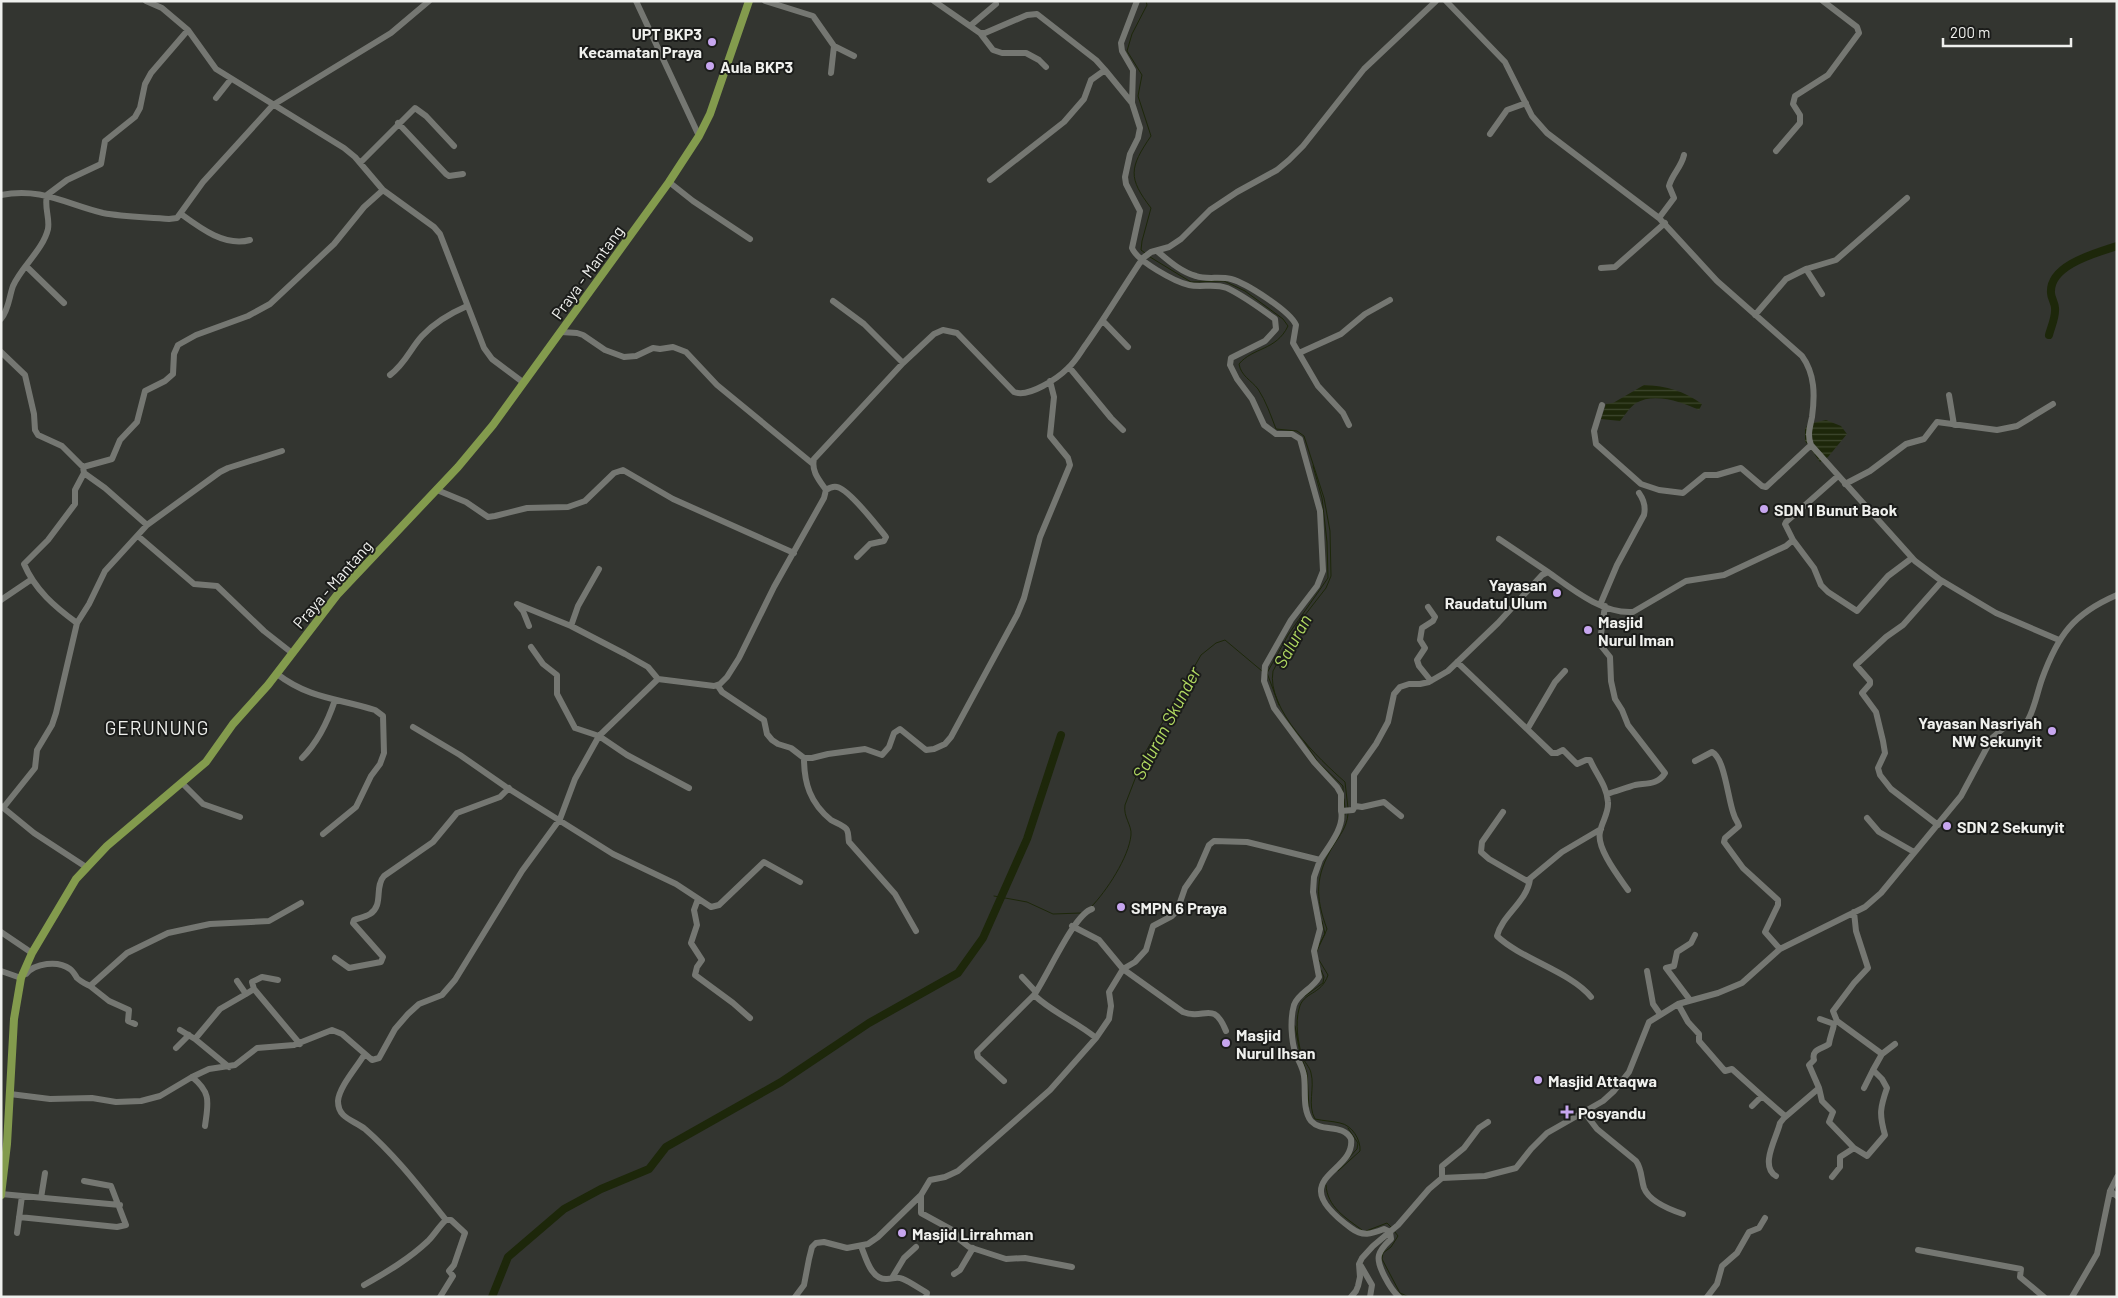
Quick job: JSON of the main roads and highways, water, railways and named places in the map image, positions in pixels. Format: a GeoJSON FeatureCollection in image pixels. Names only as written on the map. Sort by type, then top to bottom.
{"type":"FeatureCollection","features":[{"type":"Feature","properties":{"kind":"main road","name":"Praya - Mantang"},"geometry":{"type":"LineString","coordinates":[[1,1194],[10,1094],[14,1019],[21,976],[32,953],[76,879],[107,846],[206,762],[233,724],[277,674],[337,595],[474,450],[669,182],[700,136],[710,114],[749,1]]}},
{"type":"Feature","properties":{"kind":"waterway","name":"Saluran"},"geometry":{"type":"LineString","coordinates":[[1145,253],[1141,250],[1142,241],[1151,208],[1138,189],[1134,173],[1138,157],[1151,136],[1138,96],[1142,75],[1127,51],[1132,34],[1147,5],[1146,1]]}},
{"type":"Feature","properties":{"kind":"waterway"},"geometry":{"type":"LineString","coordinates":[[2049,335],[2055,311],[2051,293],[2052,283],[2058,275],[2075,262],[2117,246]]}},
{"type":"Feature","properties":{"kind":"waterway","name":"Saluran"},"geometry":{"type":"LineString","coordinates":[[1150,257],[1191,282],[1224,281],[1245,291],[1283,319],[1288,326],[1283,334],[1271,345],[1251,354],[1239,364],[1244,375],[1261,394],[1276,429],[1297,431],[1304,436],[1324,498],[1330,531],[1331,576],[1326,588],[1298,624],[1273,671],[1273,686],[1286,717],[1297,732],[1309,747],[1345,782],[1348,808]]}},
{"type":"Feature","properties":{"kind":"waterway","name":"Saluran"},"geometry":{"type":"LineString","coordinates":[[1279,705],[1267,673],[1288,635],[1328,578],[1327,542],[1322,498],[1313,466]]}},
{"type":"Feature","properties":{"kind":"waterway","name":"Saluran Skunder"},"geometry":{"type":"LineString","coordinates":[[1091,907],[1110,883],[1126,853],[1131,831],[1125,813],[1125,805],[1145,753],[1201,655],[1216,643],[1225,640],[1262,671]]}},
{"type":"Feature","properties":{"kind":"waterway"},"geometry":{"type":"LineString","coordinates":[[492,1297],[508,1257],[564,1209],[601,1189],[649,1169],[666,1147],[781,1082],[869,1023],[958,973],[983,938],[1027,839],[1061,735]]}},
{"type":"Feature","properties":{"kind":"waterway","name":"Saluran"},"geometry":{"type":"LineString","coordinates":[[1304,741],[1318,762],[1343,786],[1343,793]]}},
{"type":"Feature","properties":{"kind":"waterway","name":"Saluran"},"geometry":{"type":"LineString","coordinates":[[1344,799],[1345,808]]}},
{"type":"Feature","properties":{"kind":"waterway","name":"Saluran"},"geometry":{"type":"LineString","coordinates":[[1342,827],[1345,814]]}},
{"type":"Feature","properties":{"kind":"waterway","name":"Saluran"},"geometry":{"type":"LineString","coordinates":[[1317,951],[1327,929],[1320,907],[1320,877],[1327,857],[1345,827],[1348,814]]}},
{"type":"Feature","properties":{"kind":"waterway","name":"Saluran Skunder"},"geometry":{"type":"LineString","coordinates":[[994,896],[1027,902],[1053,914],[1081,913]]}},
{"type":"Feature","properties":{"kind":"waterway","name":"Saluran"},"geometry":{"type":"LineString","coordinates":[[1319,945],[1325,934],[1322,921]]}},
{"type":"Feature","properties":{"kind":"waterway","name":"Saluran"},"geometry":{"type":"LineString","coordinates":[[1319,960],[1328,975],[1321,987],[1301,1003],[1297,1020],[1299,1045],[1302,1056],[1311,1073],[1311,1102],[1315,1119],[1344,1124],[1352,1130],[1359,1142],[1360,1151],[1338,1171]]}},
{"type":"Feature","properties":{"kind":"waterway","name":"Saluran"},"geometry":{"type":"LineString","coordinates":[[1305,996],[1323,983],[1324,977],[1321,970]]}},
{"type":"Feature","properties":{"kind":"waterway","name":"Saluran"},"geometry":{"type":"LineString","coordinates":[[1295,1026],[1300,1053],[1307,1073],[1309,1107]]}},
{"type":"Feature","properties":{"kind":"waterway","name":"Saluran"},"geometry":{"type":"LineString","coordinates":[[1346,1161],[1357,1149],[1358,1143],[1348,1128]]}},
{"type":"Feature","properties":{"kind":"waterway","name":"Saluran"},"geometry":{"type":"LineString","coordinates":[[1326,1185],[1327,1193],[1334,1206],[1362,1230]]}},
{"type":"Feature","properties":{"kind":"waterway","name":"Saluran"},"geometry":{"type":"LineString","coordinates":[[1366,1231],[1387,1223],[1391,1227]]}},
{"type":"Feature","properties":{"kind":"waterway","name":"Saluran"},"geometry":{"type":"LineString","coordinates":[[1395,1232],[1398,1236],[1391,1247],[1383,1253],[1382,1259],[1400,1293],[1409,1297]]}},
{"type":"Feature","properties":{"kind":"waterway","name":"Saluran"},"geometry":{"type":"LineString","coordinates":[[1400,1295],[1405,1297]]}},
{"type":"Feature","properties":{"kind":"place","name":"UPT BKP3 Kecamatan Praya"},"geometry":{"type":"Point","coordinates":[712,42]}},
{"type":"Feature","properties":{"kind":"place","name":"Aula BKP3"},"geometry":{"type":"Point","coordinates":[710,66]}},
{"type":"Feature","properties":{"kind":"place","name":"SDN 1 Bunut Baok"},"geometry":{"type":"Point","coordinates":[1764,509]}},
{"type":"Feature","properties":{"kind":"place","name":"Yayasan Raudatul Ulum"},"geometry":{"type":"Point","coordinates":[1557,593]}},
{"type":"Feature","properties":{"kind":"place","name":"Masjid Nurul Iman"},"geometry":{"type":"Point","coordinates":[1588,630]}},
{"type":"Feature","properties":{"kind":"place","name":"Yayasan Nasriyah NW Sekunyit"},"geometry":{"type":"Point","coordinates":[2052,731]}},
{"type":"Feature","properties":{"kind":"place","name":"SDN 2 Sekunyit"},"geometry":{"type":"Point","coordinates":[1947,826]}},
{"type":"Feature","properties":{"kind":"place","name":"SMPN 6 Praya"},"geometry":{"type":"Point","coordinates":[1121,907]}},
{"type":"Feature","properties":{"kind":"place","name":"Masjid Nurul Ihsan"},"geometry":{"type":"Point","coordinates":[1226,1043]}},
{"type":"Feature","properties":{"kind":"place","name":"Masjid Attaqwa"},"geometry":{"type":"Point","coordinates":[1538,1080]}},
{"type":"Feature","properties":{"kind":"place","name":"Posyandu"},"geometry":{"type":"Point","coordinates":[1567,1112]}},
{"type":"Feature","properties":{"kind":"place","name":"Masjid Lirrahman"},"geometry":{"type":"Point","coordinates":[902,1233]}},
{"type":"Feature","properties":{"kind":"district","name":"GERUNUNG"},"geometry":{"type":"Point","coordinates":[157,727]}}]}
